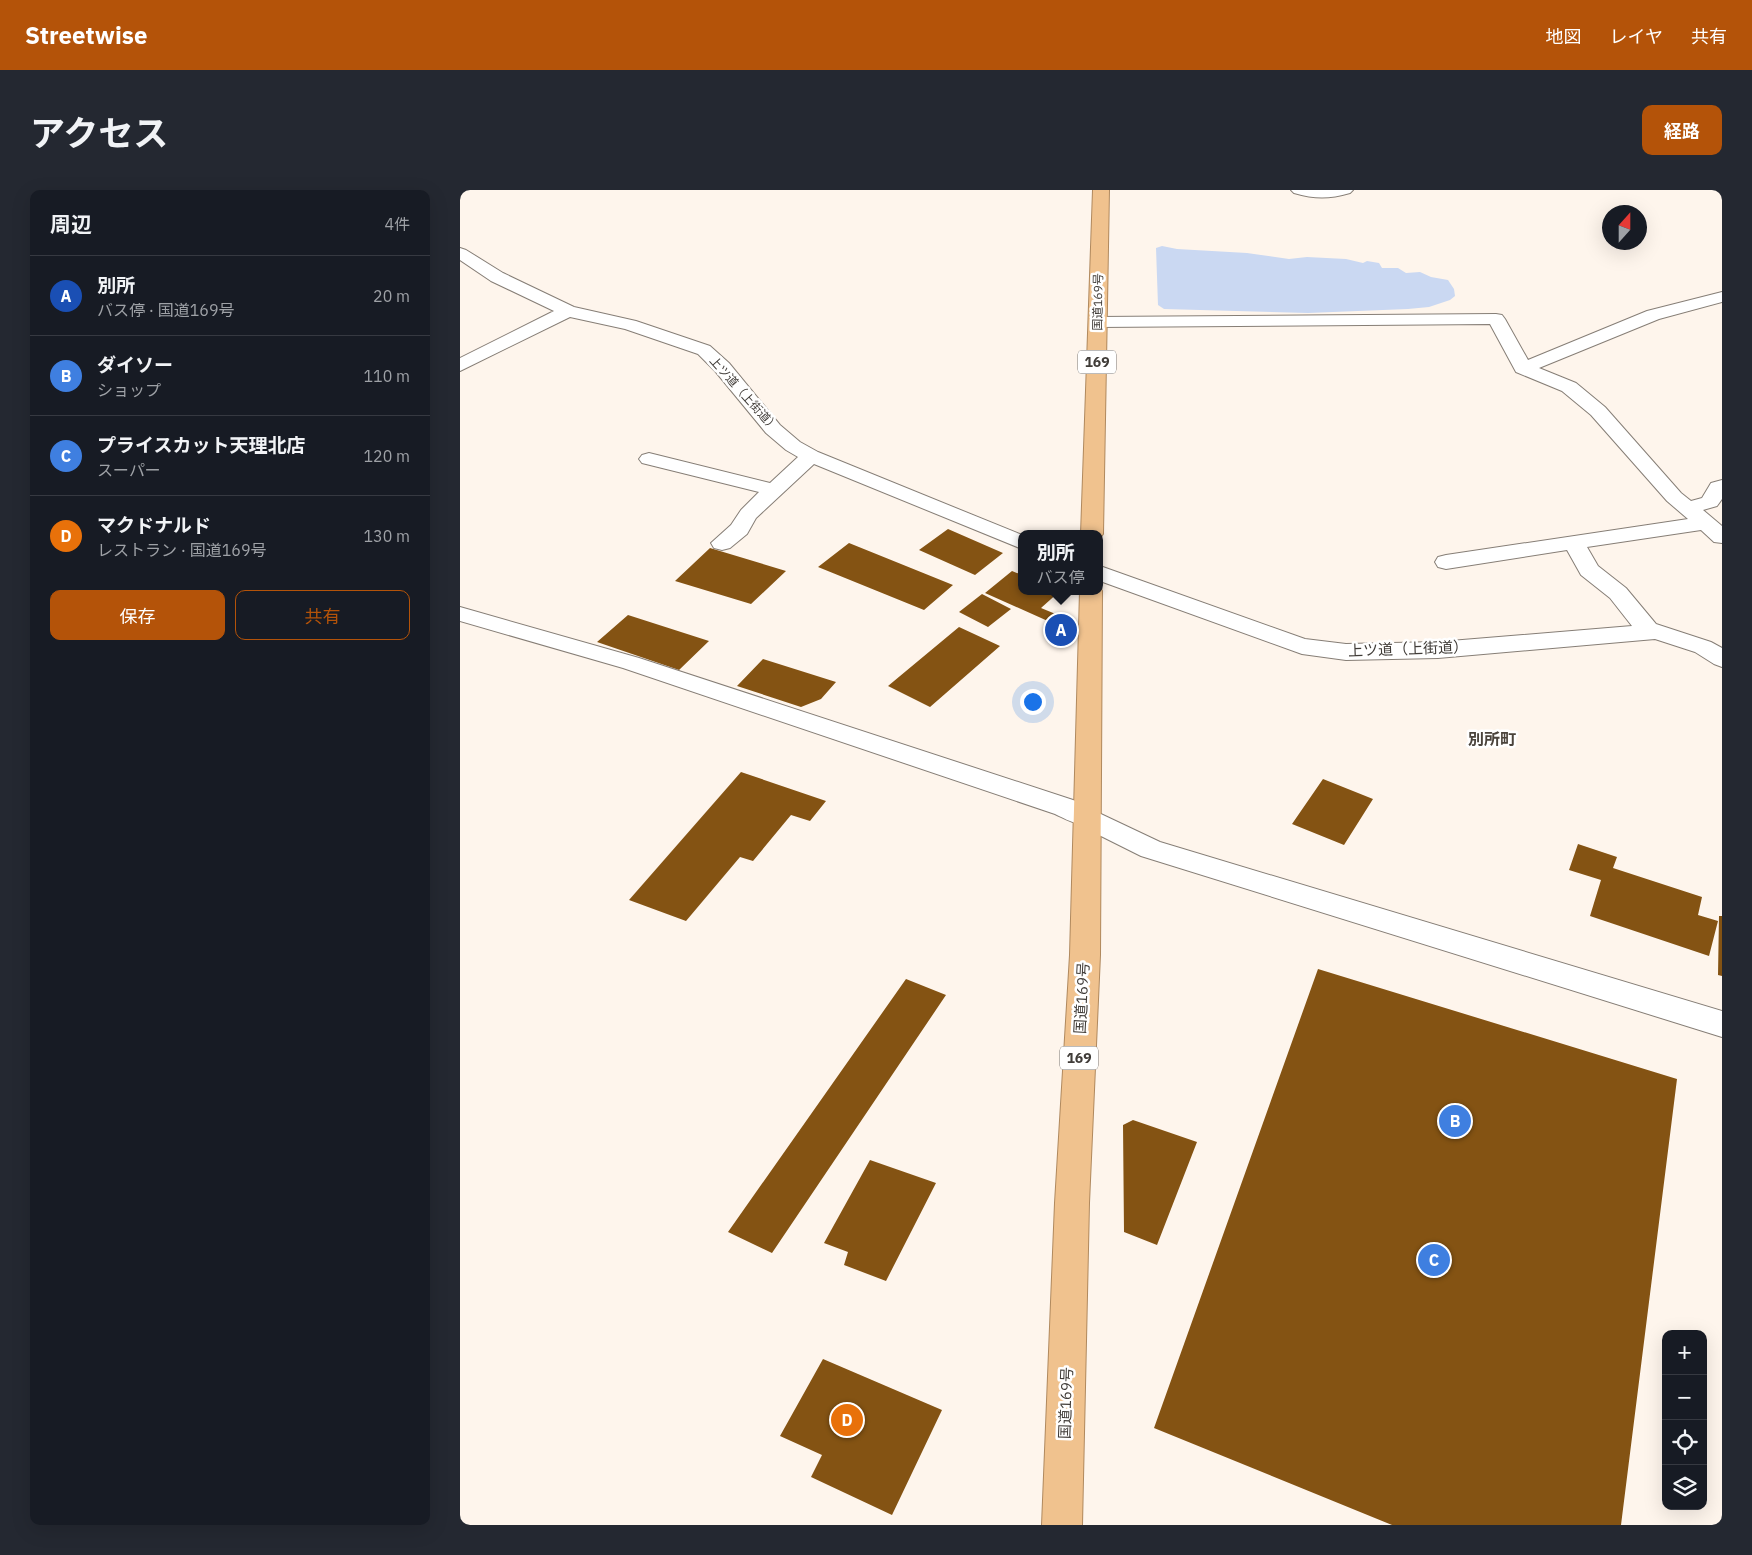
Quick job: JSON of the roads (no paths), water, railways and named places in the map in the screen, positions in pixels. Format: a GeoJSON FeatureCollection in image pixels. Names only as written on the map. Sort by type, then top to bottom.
{"type":"FeatureCollection","features":[{"type":"Feature","properties":{"kind":"highway","name":"国道169号"},"geometry":{"type":"LineString","coordinates":[[1092,530],[1101,190]]}},
{"type":"Feature","properties":{"kind":"highway","name":"国道169号"},"geometry":{"type":"LineString","coordinates":[[1062,1525],[1072,1203],[1084,955],[1091,595]]}},
{"type":"Feature","properties":{"kind":"street"},"geometry":{"type":"LineString","coordinates":[[1300,190],[1330,194],[1345,190]]}},
{"type":"Feature","properties":{"kind":"street","name":"上ツ道（上街道）"},"geometry":{"type":"LineString","coordinates":[[460,253],[497,278],[568,311],[630,325],[704,350],[722,367],[773,429],[793,446],[811,456],[1018,541]]}},
{"type":"Feature","properties":{"kind":"street"},"geometry":{"type":"LineString","coordinates":[[1524,368],[1653,314],[1722,297]]}},
{"type":"Feature","properties":{"kind":"street"},"geometry":{"type":"LineString","coordinates":[[460,365],[568,311]]}},
{"type":"Feature","properties":{"kind":"street"},"geometry":{"type":"LineString","coordinates":[[1098,322],[1496,320],[1524,368],[1569,387],[1598,411],[1674,497],[1722,537]]}},
{"type":"Feature","properties":{"kind":"street"},"geometry":{"type":"LineString","coordinates":[[722,542],[739,529],[748,514],[811,456]]}},
{"type":"Feature","properties":{"kind":"street"},"geometry":{"type":"LineString","coordinates":[[649,459],[775,490]]}},
{"type":"Feature","properties":{"kind":"street"},"geometry":{"type":"LineString","coordinates":[[1687,508],[1710,502],[1718,487],[1722,486]]}},
{"type":"Feature","properties":{"kind":"street"},"geometry":{"type":"LineString","coordinates":[[1446,562],[1706,523]]}},
{"type":"Feature","properties":{"kind":"street"},"geometry":{"type":"LineString","coordinates":[[1574,543],[1589,570],[1618,593],[1649,631]]}},
{"type":"Feature","properties":{"kind":"street","name":"上ツ道（上街道）"},"geometry":{"type":"LineString","coordinates":[[1103,573],[1302,646],[1346,652],[1438,650],[1657,630],[1703,648],[1722,659]]}},
{"type":"Feature","properties":{"kind":"street"},"geometry":{"type":"LineString","coordinates":[[460,614],[631,663],[1064,807],[1151,849],[1722,1024]]}},
{"type":"Feature","properties":{"kind":"water"},"geometry":{"type":"Polygon","coordinates":[[[1162,246],[1177,249],[1247,253],[1289,259],[1307,257],[1379,263],[1382,268],[1398,268],[1406,273],[1420,272],[1431,277],[1448,280],[1454,289],[1455,296],[1450,300],[1429,307],[1408,309],[1308,313],[1164,309],[1158,305],[1156,248],[1162,246]]]}},
{"type":"Feature","properties":{"kind":"place","name":"別所"},"geometry":{"type":"Point","coordinates":[1061,630]}},
{"type":"Feature","properties":{"kind":"place","name":"ダイソー"},"geometry":{"type":"Point","coordinates":[1455,1121]}},
{"type":"Feature","properties":{"kind":"place","name":"プライスカット天理北店"},"geometry":{"type":"Point","coordinates":[1434,1260]}},
{"type":"Feature","properties":{"kind":"place","name":"マクドナルド"},"geometry":{"type":"Point","coordinates":[847,1420]}},
{"type":"Feature","properties":{"kind":"district","name":"別所町"},"geometry":{"type":"Point","coordinates":[1492,739]}}]}
